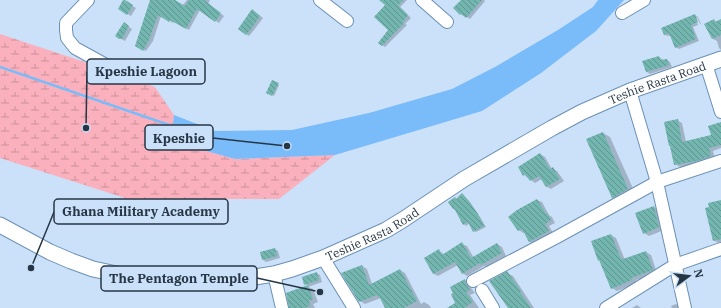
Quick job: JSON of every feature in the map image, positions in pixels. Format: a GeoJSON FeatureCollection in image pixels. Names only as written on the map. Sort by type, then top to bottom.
{"type":"FeatureCollection","features":[{"type":"Feature","properties":{"kind":"main road","name":"Teshie Rasta Road"},"geometry":{"type":"LineString","coordinates":[[0,225],[50,252],[71,261],[135,278],[175,282],[199,282],[236,280],[274,274],[323,258],[386,230],[464,179],[582,112],[630,91],[721,59]]}},
{"type":"Feature","properties":{"kind":"street"},"geometry":{"type":"LineString","coordinates":[[88,0],[66,23],[67,38],[75,48],[126,76]]}},
{"type":"Feature","properties":{"kind":"street"},"geometry":{"type":"LineString","coordinates":[[320,0],[347,21]]}},
{"type":"Feature","properties":{"kind":"street"},"geometry":{"type":"LineString","coordinates":[[422,0],[447,22]]}},
{"type":"Feature","properties":{"kind":"street"},"geometry":{"type":"LineString","coordinates":[[622,13],[644,0]]}},
{"type":"Feature","properties":{"kind":"street"},"geometry":{"type":"LineString","coordinates":[[706,64],[721,112]]}},
{"type":"Feature","properties":{"kind":"street"},"geometry":{"type":"LineString","coordinates":[[630,91],[657,182],[684,308]]}},
{"type":"Feature","properties":{"kind":"street"},"geometry":{"type":"LineString","coordinates":[[473,281],[557,238],[657,182],[721,161]]}},
{"type":"Feature","properties":{"kind":"street"},"geometry":{"type":"LineString","coordinates":[[606,308],[675,265],[721,248]]}},
{"type":"Feature","properties":{"kind":"street"},"geometry":{"type":"LineString","coordinates":[[323,258],[354,308]]}},
{"type":"Feature","properties":{"kind":"street"},"geometry":{"type":"LineString","coordinates":[[274,274],[282,308]]}},
{"type":"Feature","properties":{"kind":"street"},"geometry":{"type":"LineString","coordinates":[[482,290],[493,308]]}},
{"type":"Feature","properties":{"kind":"green space"},"geometry":{"type":"Polygon","coordinates":[[[0,34],[155,87],[174,115],[171,141],[235,159],[335,155],[279,199],[128,199],[0,158],[0,34]]]}},
{"type":"Feature","properties":{"kind":"water"},"geometry":{"type":"Polygon","coordinates":[[[598,0],[624,0],[596,31],[541,73],[482,111],[335,155],[235,159],[171,141],[174,115],[215,131],[292,130],[369,113],[452,89],[495,67],[558,30],[593,7],[598,0]]]}},
{"type":"Feature","properties":{"kind":"building"},"geometry":{"type":"Polygon","coordinates":[[[123,0],[133,5],[127,15],[118,9],[123,0]]]}},
{"type":"Feature","properties":{"kind":"building"},"geometry":{"type":"Polygon","coordinates":[[[150,0],[175,0],[185,6],[189,0],[204,0],[221,13],[215,22],[197,9],[186,29],[170,20],[169,22],[158,15],[149,40],[143,51],[135,46],[150,0]]]}},
{"type":"Feature","properties":{"kind":"building"},"geometry":{"type":"Polygon","coordinates":[[[379,0],[403,0],[398,5],[408,15],[403,22],[404,23],[382,46],[378,43],[388,30],[374,17],[385,5],[379,0]]]}},
{"type":"Feature","properties":{"kind":"building"},"geometry":{"type":"Polygon","coordinates":[[[461,0],[482,0],[466,18],[461,14],[460,15],[453,8],[461,0]]]}},
{"type":"Feature","properties":{"kind":"building"},"geometry":{"type":"Polygon","coordinates":[[[252,9],[260,16],[246,35],[238,29],[252,9]]]}},
{"type":"Feature","properties":{"kind":"building"},"geometry":{"type":"Polygon","coordinates":[[[695,14],[698,22],[691,25],[696,39],[675,48],[669,33],[664,35],[661,28],[695,14]]]}},
{"type":"Feature","properties":{"kind":"building"},"geometry":{"type":"Polygon","coordinates":[[[714,19],[715,22],[721,19],[721,35],[712,39],[704,24],[714,19]]]}},
{"type":"Feature","properties":{"kind":"building"},"geometry":{"type":"Polygon","coordinates":[[[124,22],[129,26],[122,39],[119,39],[115,36],[124,22]]]}},
{"type":"Feature","properties":{"kind":"building"},"geometry":{"type":"Polygon","coordinates":[[[659,56],[660,60],[667,59],[669,65],[646,72],[642,61],[659,56]]]}},
{"type":"Feature","properties":{"kind":"building"},"geometry":{"type":"Polygon","coordinates":[[[272,80],[279,83],[272,96],[266,93],[272,80]]]}},
{"type":"Feature","properties":{"kind":"building"},"geometry":{"type":"Polygon","coordinates":[[[678,119],[682,142],[711,135],[708,126],[721,122],[721,145],[709,148],[711,156],[697,161],[674,165],[664,122],[678,119]]]}},
{"type":"Feature","properties":{"kind":"building"},"geometry":{"type":"Polygon","coordinates":[[[603,132],[628,189],[612,198],[586,139],[603,132]]]}},
{"type":"Feature","properties":{"kind":"building"},"geometry":{"type":"Polygon","coordinates":[[[540,153],[550,169],[553,167],[560,179],[546,187],[539,176],[530,181],[525,174],[523,176],[518,167],[540,153]]]}},
{"type":"Feature","properties":{"kind":"building"},"geometry":{"type":"Polygon","coordinates":[[[462,193],[478,214],[484,226],[473,232],[468,222],[463,225],[454,208],[453,209],[448,202],[455,197],[456,199],[462,193]]]}},
{"type":"Feature","properties":{"kind":"building"},"geometry":{"type":"Polygon","coordinates":[[[537,199],[551,220],[545,224],[549,231],[529,242],[522,229],[518,231],[508,217],[517,210],[537,199]]]}},
{"type":"Feature","properties":{"kind":"building"},"geometry":{"type":"Polygon","coordinates":[[[721,200],[721,239],[713,241],[705,208],[709,207],[708,203],[721,200]]]}},
{"type":"Feature","properties":{"kind":"building"},"geometry":{"type":"Polygon","coordinates":[[[654,206],[659,227],[643,234],[635,213],[654,206]]]}},
{"type":"Feature","properties":{"kind":"building"},"geometry":{"type":"Polygon","coordinates":[[[611,234],[621,259],[646,251],[653,270],[631,278],[632,280],[611,289],[599,260],[598,261],[591,241],[611,234]]]}},
{"type":"Feature","properties":{"kind":"building"},"geometry":{"type":"Polygon","coordinates":[[[462,242],[471,258],[497,243],[502,253],[481,265],[480,263],[462,274],[455,262],[433,274],[424,258],[439,249],[442,255],[462,242]]]}},
{"type":"Feature","properties":{"kind":"building"},"geometry":{"type":"Polygon","coordinates":[[[275,248],[277,256],[262,260],[260,252],[275,248]]]}},
{"type":"Feature","properties":{"kind":"building"},"geometry":{"type":"Polygon","coordinates":[[[362,265],[369,285],[400,269],[417,301],[404,308],[385,308],[377,295],[359,302],[341,273],[362,265]]]}},
{"type":"Feature","properties":{"kind":"building"},"geometry":{"type":"Polygon","coordinates":[[[507,271],[531,308],[508,308],[489,281],[507,271]]]}},
{"type":"Feature","properties":{"kind":"building"},"geometry":{"type":"Polygon","coordinates":[[[317,272],[319,280],[304,285],[302,277],[317,272]]]}},
{"type":"Feature","properties":{"kind":"building"},"geometry":{"type":"Polygon","coordinates":[[[465,279],[470,290],[466,292],[473,302],[464,308],[447,308],[455,303],[450,287],[465,279]]]}},
{"type":"Feature","properties":{"kind":"building"},"geometry":{"type":"Polygon","coordinates":[[[308,285],[313,299],[309,301],[310,306],[304,308],[289,308],[286,293],[308,285]]]}},
{"type":"Feature","properties":{"kind":"waterway"},"geometry":{"type":"LineString","coordinates":[[0,67],[175,127]]}},
{"type":"Feature","properties":{"kind":"place","name":"Kpeshie Lagoon"},"geometry":{"type":"Point","coordinates":[86,128]}},
{"type":"Feature","properties":{"kind":"place","name":"Kpeshie"},"geometry":{"type":"Point","coordinates":[287,146]}},
{"type":"Feature","properties":{"kind":"place","name":"Ghana Military Academy"},"geometry":{"type":"Point","coordinates":[31,268]}},
{"type":"Feature","properties":{"kind":"place","name":"The Pentagon Temple"},"geometry":{"type":"Point","coordinates":[320,292]}}]}
